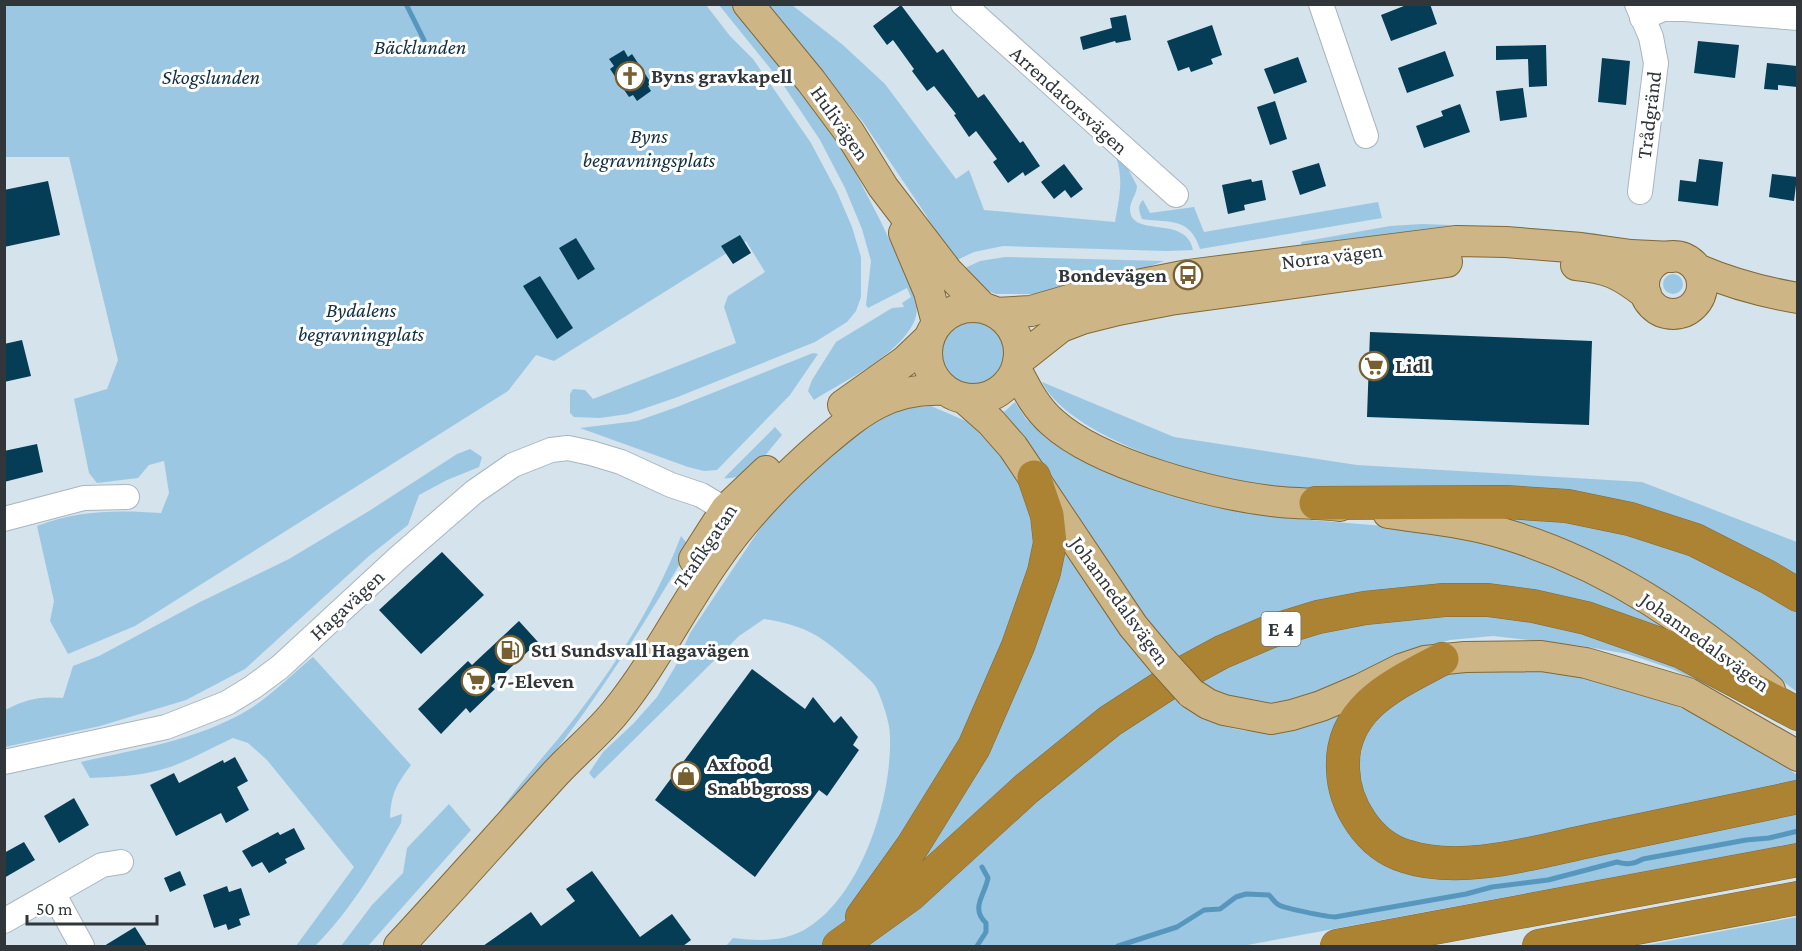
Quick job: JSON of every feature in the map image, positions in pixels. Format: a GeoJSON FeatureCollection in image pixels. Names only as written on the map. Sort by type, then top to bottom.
{"type":"FeatureCollection","features":[{"type":"Feature","properties":{"kind":"highway","name":"E 4"},"geometry":{"type":"LineString","coordinates":[[841,945],[906,857],[974,747],[1018,646],[1044,572],[1050,543],[1047,515],[1034,477]]}},
{"type":"Feature","properties":{"kind":"highway"},"geometry":{"type":"LineString","coordinates":[[1316,503],[1506,502],[1567,506],[1630,519],[1695,540],[1768,577],[1797,595]]}},
{"type":"Feature","properties":{"kind":"highway","name":"E 4"},"geometry":{"type":"LineString","coordinates":[[841,945],[910,895],[1026,789],[1110,721],[1187,671],[1222,652],[1269,632],[1318,617],[1365,608],[1444,600],[1488,600],[1533,606],[1586,618],[1682,652],[1797,714]]}},
{"type":"Feature","properties":{"kind":"highway"},"geometry":{"type":"LineString","coordinates":[[1442,659],[1398,682],[1364,708],[1349,732],[1342,753],[1343,778],[1360,821],[1375,839],[1403,856],[1436,863],[1493,860],[1797,797]]}},
{"type":"Feature","properties":{"kind":"highway"},"geometry":{"type":"LineString","coordinates":[[1337,946],[1797,860]]}},
{"type":"Feature","properties":{"kind":"highway"},"geometry":{"type":"LineString","coordinates":[[1539,946],[1797,898]]}},
{"type":"Feature","properties":{"kind":"main road","name":"Hulivägen"},"geometry":{"type":"LineString","coordinates":[[748,4],[811,81],[849,132],[884,187],[948,272],[989,310]]}},
{"type":"Feature","properties":{"kind":"main road","name":"Hulivägen"},"geometry":{"type":"LineString","coordinates":[[884,187],[929,292],[933,331]]}},
{"type":"Feature","properties":{"kind":"main road","name":"Norra vägen"},"geometry":{"type":"LineString","coordinates":[[989,310],[1031,311],[1086,295],[1188,275],[1456,241],[1538,244],[1684,263],[1721,279],[1762,292],[1797,298]]}},
{"type":"Feature","properties":{"kind":"main road"},"geometry":{"type":"LineString","coordinates":[[1646,294],[1645,283],[1652,266],[1661,259],[1684,263],[1701,278],[1702,287],[1694,305]]}},
{"type":"Feature","properties":{"kind":"main road","name":"Norra vägen"},"geometry":{"type":"LineString","coordinates":[[1017,365],[1061,327],[1118,310],[1170,300],[1453,261],[1511,261],[1594,267],[1622,276],[1646,294],[1655,308],[1668,314],[1682,313],[1694,305],[1718,297],[1762,292]]}},
{"type":"Feature","properties":{"kind":"main road"},"geometry":{"type":"LineString","coordinates":[[960,308],[989,310],[1013,330],[1019,352],[1017,365],[1011,379],[998,391],[979,399],[955,394],[932,375],[927,360],[933,331],[951,312],[960,308]]}},
{"type":"Feature","properties":{"kind":"main road","name":"Trafikgatan"},"geometry":{"type":"LineString","coordinates":[[399,946],[555,773],[730,522],[802,435],[905,361],[933,331]]}},
{"type":"Feature","properties":{"kind":"main road","name":"Johannedalsvägen"},"geometry":{"type":"LineString","coordinates":[[1017,365],[1036,405],[1052,422],[1073,437],[1108,455],[1210,491],[1282,502],[1316,503],[1455,523],[1503,533],[1553,550],[1646,598],[1684,622],[1744,668],[1797,714]]}},
{"type":"Feature","properties":{"kind":"main road","name":"Trafikgatan"},"geometry":{"type":"LineString","coordinates":[[730,522],[848,422],[880,401],[908,391],[926,389],[955,394]]}},
{"type":"Feature","properties":{"kind":"main road","name":"Johannedalsvägen"},"geometry":{"type":"LineString","coordinates":[[955,394],[991,422],[1013,447],[1133,626],[1191,693],[1208,704],[1224,710],[1271,719],[1321,706],[1401,669],[1425,661],[1475,656],[1541,656],[1586,663],[1688,693],[1797,756]]}},
{"type":"Feature","properties":{"kind":"street","name":"Arrendatorsvägen"},"geometry":{"type":"LineString","coordinates":[[963,4],[1176,195]]}},
{"type":"Feature","properties":{"kind":"street"},"geometry":{"type":"LineString","coordinates":[[1321,4],[1366,136]]}},
{"type":"Feature","properties":{"kind":"street"},"geometry":{"type":"LineString","coordinates":[[1640,11],[1684,9],[1797,18]]}},
{"type":"Feature","properties":{"kind":"street","name":"Trådgränd"},"geometry":{"type":"LineString","coordinates":[[1640,11],[1651,37],[1656,63],[1640,192]]}},
{"type":"Feature","properties":{"kind":"street","name":"Hagavägen"},"geometry":{"type":"LineString","coordinates":[[4,762],[166,727],[226,703],[280,667],[406,550],[474,492],[513,465],[551,450],[568,448],[591,453],[651,474],[671,485],[701,495],[730,522]]}},
{"type":"Feature","properties":{"kind":"street"},"geometry":{"type":"LineString","coordinates":[[14,516],[84,498],[127,497]]}},
{"type":"Feature","properties":{"kind":"street"},"geometry":{"type":"LineString","coordinates":[[4,921],[102,865],[121,861]]}},
{"type":"Feature","properties":{"kind":"street"},"geometry":{"type":"LineString","coordinates":[[53,894],[82,946]]}},
{"type":"Feature","properties":{"kind":"green space"},"geometry":{"type":"Polygon","coordinates":[[[5,5],[706,5],[730,36],[753,59],[811,143],[837,192],[852,227],[861,257],[861,297],[856,311],[847,322],[815,342],[675,398],[628,414],[600,418],[574,417],[570,413],[570,394],[573,389],[585,390],[593,399],[736,343],[724,307],[728,296],[765,272],[746,241],[554,361],[536,355],[508,391],[135,626],[68,654],[50,621],[54,601],[37,526],[68,517],[98,512],[161,513],[169,493],[164,461],[149,465],[138,478],[97,483],[89,473],[74,399],[107,389],[118,360],[69,157],[5,157],[5,5]]]}},
{"type":"Feature","properties":{"kind":"green space"},"geometry":{"type":"Polygon","coordinates":[[[719,5],[734,5],[832,133],[880,220],[915,294],[917,308],[914,322],[896,346],[869,367],[814,400],[808,391],[812,380],[836,342],[892,308],[904,307],[902,303],[911,297],[907,288],[868,308],[866,305],[871,261],[862,229],[845,188],[820,140],[782,83],[719,5]]]}},
{"type":"Feature","properties":{"kind":"green space"},"geometry":{"type":"Polygon","coordinates":[[[768,5],[792,5],[843,45],[885,84],[956,179],[969,170],[984,210],[1115,222],[1120,182],[1116,157],[1126,165],[1137,186],[1130,206],[1132,218],[1148,226],[1181,233],[1189,239],[1193,250],[1003,246],[974,252],[957,260],[963,269],[980,261],[1005,257],[1164,261],[1145,268],[1083,281],[1037,294],[996,294],[975,286],[950,260],[926,215],[863,122],[768,5]]]}},
{"type":"Feature","properties":{"kind":"green space"},"geometry":{"type":"Polygon","coordinates":[[[1143,200],[1150,213],[1194,207],[1204,232],[1378,202],[1382,218],[1200,249],[1191,231],[1185,226],[1142,219],[1139,209],[1143,200]]]}},
{"type":"Feature","properties":{"kind":"green space"},"geometry":{"type":"Polygon","coordinates":[[[1422,224],[1593,233],[1641,242],[1302,247],[1301,242],[1390,226],[1422,224]]]}},
{"type":"Feature","properties":{"kind":"green space"},"geometry":{"type":"Polygon","coordinates":[[[1669,274],[1677,274],[1683,280],[1683,288],[1677,294],[1669,294],[1663,288],[1663,280],[1669,274]]]}},
{"type":"Feature","properties":{"kind":"green space"},"geometry":{"type":"Polygon","coordinates":[[[966,321],[980,321],[992,326],[1001,335],[1006,354],[1004,367],[997,378],[980,387],[966,387],[954,382],[945,373],[940,361],[940,347],[945,335],[954,326],[966,321]]]}},
{"type":"Feature","properties":{"kind":"green space"},"geometry":{"type":"Polygon","coordinates":[[[813,353],[818,354],[790,395],[717,470],[704,471],[688,467],[580,428],[637,421],[813,353]]]}},
{"type":"Feature","properties":{"kind":"green space"},"geometry":{"type":"Polygon","coordinates":[[[1042,382],[1174,437],[1357,465],[1642,482],[1797,542],[1797,578],[1697,529],[1305,492],[1222,479],[1164,461],[1103,434],[1077,418],[1056,401],[1042,382]]]}},
{"type":"Feature","properties":{"kind":"green space"},"geometry":{"type":"Polygon","coordinates":[[[1015,402],[1026,419],[1048,439],[1070,453],[1155,490],[1215,507],[1274,517],[1445,531],[1489,540],[1596,582],[1670,629],[1669,631],[1486,588],[1179,662],[994,415],[1005,411],[1015,402]]]}},
{"type":"Feature","properties":{"kind":"green space"},"geometry":{"type":"Polygon","coordinates":[[[931,406],[966,421],[1001,453],[1021,485],[1039,540],[989,690],[882,873],[838,932],[822,946],[726,946],[733,938],[770,940],[787,937],[804,930],[824,915],[842,895],[857,871],[879,817],[889,762],[889,726],[882,700],[873,683],[833,647],[814,634],[793,625],[764,619],[739,636],[594,779],[589,773],[603,752],[657,697],[675,667],[690,633],[771,512],[871,421],[898,409],[931,406]]]}},
{"type":"Feature","properties":{"kind":"green space"},"geometry":{"type":"Polygon","coordinates":[[[775,427],[782,435],[757,464],[742,475],[724,478],[775,427]]]}},
{"type":"Feature","properties":{"kind":"green space"},"geometry":{"type":"Polygon","coordinates":[[[470,449],[482,457],[479,467],[419,495],[408,525],[369,556],[245,669],[186,700],[100,726],[5,747],[5,710],[33,699],[63,698],[73,666],[99,656],[200,602],[289,559],[457,454],[470,449]]]}},
{"type":"Feature","properties":{"kind":"green space"},"geometry":{"type":"Polygon","coordinates":[[[1492,513],[1563,519],[1668,544],[1797,609],[1797,692],[1745,652],[1564,540],[1492,513]]]}},
{"type":"Feature","properties":{"kind":"green space"},"geometry":{"type":"Polygon","coordinates":[[[681,536],[690,547],[625,653],[554,753],[501,816],[498,814],[505,804],[612,667],[657,590],[681,536]]]}},
{"type":"Feature","properties":{"kind":"green space"},"geometry":{"type":"Polygon","coordinates":[[[1065,549],[1157,677],[896,892],[1065,549]]]}},
{"type":"Feature","properties":{"kind":"green space"},"geometry":{"type":"Polygon","coordinates":[[[1486,614],[1584,627],[1731,690],[1786,727],[1672,669],[1628,654],[1582,646],[1493,636],[1450,640],[1416,650],[1282,707],[1237,705],[1195,679],[1228,660],[1368,619],[1486,614]]]}},
{"type":"Feature","properties":{"kind":"green space"},"geometry":{"type":"Polygon","coordinates":[[[313,657],[411,765],[393,795],[390,818],[402,814],[401,823],[372,872],[340,918],[315,946],[296,946],[354,867],[267,760],[248,743],[233,738],[179,764],[134,775],[90,778],[81,762],[167,742],[229,720],[265,698],[313,657]]]}},
{"type":"Feature","properties":{"kind":"green space"},"geometry":{"type":"Polygon","coordinates":[[[1528,668],[1619,686],[1699,716],[1774,758],[1797,775],[1797,784],[1613,823],[1468,849],[1413,843],[1397,835],[1384,824],[1373,811],[1365,796],[1360,777],[1363,743],[1371,724],[1402,692],[1421,683],[1457,671],[1528,668]]]}},
{"type":"Feature","properties":{"kind":"green space"},"geometry":{"type":"Polygon","coordinates":[[[1172,693],[1198,714],[1234,729],[1272,731],[1291,729],[1346,712],[1334,751],[1399,862],[1797,808],[1797,843],[1242,946],[863,946],[1107,741],[1172,693]]]}},
{"type":"Feature","properties":{"kind":"green space"},"geometry":{"type":"Polygon","coordinates":[[[449,804],[471,830],[368,946],[341,946],[372,905],[403,873],[407,848],[449,804]]]}},
{"type":"Feature","properties":{"kind":"green space"},"geometry":{"type":"Polygon","coordinates":[[[1797,917],[1797,946],[1638,946],[1653,944],[1797,917]]]}},
{"type":"Feature","properties":{"kind":"building"},"geometry":{"type":"Polygon","coordinates":[[[1409,4],[1430,4],[1437,24],[1391,41],[1381,15],[1409,4]]]}},
{"type":"Feature","properties":{"kind":"building"},"geometry":{"type":"Polygon","coordinates":[[[901,5],[937,53],[943,49],[978,98],[984,94],[1020,143],[1023,141],[1040,166],[1025,176],[1023,172],[1008,183],[993,162],[997,159],[976,131],[969,137],[954,115],[956,114],[934,86],[927,91],[893,40],[887,45],[873,26],[901,5]]]}},
{"type":"Feature","properties":{"kind":"building"},"geometry":{"type":"Polygon","coordinates":[[[1126,15],[1131,40],[1116,43],[1115,41],[1083,50],[1080,37],[1112,28],[1110,18],[1126,15]]]}},
{"type":"Feature","properties":{"kind":"building"},"geometry":{"type":"Polygon","coordinates":[[[1212,25],[1222,55],[1211,59],[1213,64],[1191,72],[1189,67],[1178,71],[1167,41],[1212,25]]]}},
{"type":"Feature","properties":{"kind":"building"},"geometry":{"type":"Polygon","coordinates":[[[1698,41],[1739,45],[1735,78],[1694,73],[1698,41]]]}},
{"type":"Feature","properties":{"kind":"building"},"geometry":{"type":"Polygon","coordinates":[[[1546,45],[1547,86],[1529,87],[1528,59],[1496,60],[1496,46],[1546,45]]]}},
{"type":"Feature","properties":{"kind":"building","name":"Byns gravkapell"},"geometry":{"type":"Polygon","coordinates":[[[624,50],[628,57],[632,54],[651,83],[648,86],[651,91],[637,101],[633,95],[629,97],[610,69],[614,66],[609,59],[624,50]]]}},
{"type":"Feature","properties":{"kind":"building"},"geometry":{"type":"Polygon","coordinates":[[[1445,51],[1454,76],[1407,93],[1398,68],[1445,51]]]}},
{"type":"Feature","properties":{"kind":"building"},"geometry":{"type":"Polygon","coordinates":[[[1298,57],[1307,82],[1274,94],[1264,69],[1298,57]]]}},
{"type":"Feature","properties":{"kind":"building"},"geometry":{"type":"Polygon","coordinates":[[[1602,58],[1630,61],[1626,105],[1598,102],[1602,58]]]}},
{"type":"Feature","properties":{"kind":"building"},"geometry":{"type":"Polygon","coordinates":[[[1767,63],[1797,66],[1797,87],[1778,85],[1778,90],[1764,89],[1767,63]]]}},
{"type":"Feature","properties":{"kind":"building"},"geometry":{"type":"Polygon","coordinates":[[[1523,88],[1527,117],[1500,121],[1496,91],[1523,88]]]}},
{"type":"Feature","properties":{"kind":"building"},"geometry":{"type":"Polygon","coordinates":[[[1275,101],[1287,139],[1270,145],[1257,107],[1275,101]]]}},
{"type":"Feature","properties":{"kind":"building"},"geometry":{"type":"Polygon","coordinates":[[[1460,104],[1470,132],[1424,148],[1416,126],[1443,116],[1441,111],[1460,104]]]}},
{"type":"Feature","properties":{"kind":"building"},"geometry":{"type":"Polygon","coordinates":[[[1699,159],[1723,162],[1718,206],[1678,201],[1680,180],[1696,182],[1699,159]]]}},
{"type":"Feature","properties":{"kind":"building"},"geometry":{"type":"Polygon","coordinates":[[[1319,163],[1326,186],[1300,195],[1292,171],[1319,163]]]}},
{"type":"Feature","properties":{"kind":"building"},"geometry":{"type":"Polygon","coordinates":[[[1064,164],[1083,189],[1071,198],[1065,190],[1054,199],[1041,182],[1064,164]]]}},
{"type":"Feature","properties":{"kind":"building"},"geometry":{"type":"Polygon","coordinates":[[[1772,174],[1797,177],[1794,201],[1769,197],[1772,174]]]}},
{"type":"Feature","properties":{"kind":"building"},"geometry":{"type":"Polygon","coordinates":[[[1251,179],[1252,182],[1262,180],[1266,200],[1244,205],[1245,210],[1228,214],[1222,185],[1251,179]]]}},
{"type":"Feature","properties":{"kind":"building"},"geometry":{"type":"Polygon","coordinates":[[[48,181],[60,235],[4,247],[4,190],[48,181]]]}},
{"type":"Feature","properties":{"kind":"building"},"geometry":{"type":"Polygon","coordinates":[[[740,235],[751,253],[733,264],[721,246],[740,235]]]}},
{"type":"Feature","properties":{"kind":"building"},"geometry":{"type":"Polygon","coordinates":[[[576,238],[595,269],[578,280],[559,248],[576,238]]]}},
{"type":"Feature","properties":{"kind":"building"},"geometry":{"type":"Polygon","coordinates":[[[540,276],[573,328],[557,339],[523,286],[540,276]]]}},
{"type":"Feature","properties":{"kind":"building"},"geometry":{"type":"Polygon","coordinates":[[[1370,332],[1592,341],[1589,425],[1367,417],[1370,332]]]}},
{"type":"Feature","properties":{"kind":"building"},"geometry":{"type":"Polygon","coordinates":[[[22,340],[31,376],[4,382],[4,344],[22,340]]]}},
{"type":"Feature","properties":{"kind":"building"},"geometry":{"type":"Polygon","coordinates":[[[37,444],[43,472],[4,482],[4,451],[37,444]]]}},
{"type":"Feature","properties":{"kind":"building"},"geometry":{"type":"Polygon","coordinates":[[[442,552],[484,595],[421,654],[379,610],[442,552]]]}},
{"type":"Feature","properties":{"kind":"building"},"geometry":{"type":"Polygon","coordinates":[[[519,621],[538,642],[491,686],[495,689],[470,713],[466,708],[441,734],[418,709],[468,661],[472,665],[519,621]]]}},
{"type":"Feature","properties":{"kind":"building"},"geometry":{"type":"Polygon","coordinates":[[[752,669],[805,709],[813,697],[834,723],[841,716],[858,737],[853,745],[859,750],[827,796],[819,790],[755,877],[655,800],[752,669]]]}},
{"type":"Feature","properties":{"kind":"building"},"geometry":{"type":"Polygon","coordinates":[[[235,757],[248,781],[237,787],[249,810],[226,823],[221,813],[176,836],[150,785],[174,773],[179,783],[223,760],[224,763],[235,757]]]}},
{"type":"Feature","properties":{"kind":"building"},"geometry":{"type":"Polygon","coordinates":[[[74,798],[89,825],[59,843],[44,816],[74,798]]]}},
{"type":"Feature","properties":{"kind":"building"},"geometry":{"type":"Polygon","coordinates":[[[294,828],[305,849],[285,859],[287,863],[269,873],[262,862],[252,867],[242,851],[278,832],[280,835],[294,828]]]}},
{"type":"Feature","properties":{"kind":"building"},"geometry":{"type":"Polygon","coordinates":[[[24,842],[35,860],[4,878],[4,853],[24,842]]]}},
{"type":"Feature","properties":{"kind":"building"},"geometry":{"type":"Polygon","coordinates":[[[180,871],[186,885],[170,892],[164,878],[180,871]]]}},
{"type":"Feature","properties":{"kind":"building"},"geometry":{"type":"Polygon","coordinates":[[[592,871],[640,937],[672,914],[691,940],[683,946],[483,946],[531,912],[541,926],[575,901],[566,889],[592,871]]]}},
{"type":"Feature","properties":{"kind":"building"},"geometry":{"type":"Polygon","coordinates":[[[227,886],[229,892],[241,888],[250,915],[239,919],[241,925],[228,930],[226,924],[214,928],[203,895],[227,886]]]}},
{"type":"Feature","properties":{"kind":"building"},"geometry":{"type":"Polygon","coordinates":[[[135,927],[147,946],[104,946],[135,927]]]}},
{"type":"Feature","properties":{"kind":"waterway"},"geometry":{"type":"LineString","coordinates":[[406,4],[424,40]]}},
{"type":"Feature","properties":{"kind":"waterway"},"geometry":{"type":"LineString","coordinates":[[1118,946],[1177,927],[1204,910],[1220,909],[1236,897],[1246,894],[1269,895],[1282,906],[1335,917],[1466,894],[1492,887],[1548,880],[1617,862],[1630,864],[1643,859],[1798,831]]}},
{"type":"Feature","properties":{"kind":"waterway"},"geometry":{"type":"LineString","coordinates":[[977,946],[986,932],[986,923],[979,912],[980,901],[988,878],[982,867]]}},
{"type":"Feature","properties":{"kind":"place","name":"Byns gravkapell"},"geometry":{"type":"Point","coordinates":[630,76]}},
{"type":"Feature","properties":{"kind":"place","name":"Bondevägen"},"geometry":{"type":"Point","coordinates":[1188,275]}},
{"type":"Feature","properties":{"kind":"place","name":"Lidl"},"geometry":{"type":"Point","coordinates":[1374,366]}},
{"type":"Feature","properties":{"kind":"place","name":"St1 Sundsvall Hagavägen"},"geometry":{"type":"Point","coordinates":[510,650]}},
{"type":"Feature","properties":{"kind":"place","name":"7-Eleven"},"geometry":{"type":"Point","coordinates":[476,681]}},
{"type":"Feature","properties":{"kind":"place","name":"Axfood Snabbgross"},"geometry":{"type":"Point","coordinates":[686,776]}},
{"type":"Feature","properties":{"kind":"park label","name":"Bäcklunden"},"geometry":{"type":"Point","coordinates":[420,47]}},
{"type":"Feature","properties":{"kind":"park label","name":"Skogslunden"},"geometry":{"type":"Point","coordinates":[211,77]}},
{"type":"Feature","properties":{"kind":"park label","name":"Byns begravningsplats"},"geometry":{"type":"Point","coordinates":[649,148]}},
{"type":"Feature","properties":{"kind":"park label","name":"Bydalens begravningplats"},"geometry":{"type":"Point","coordinates":[361,322]}}]}
